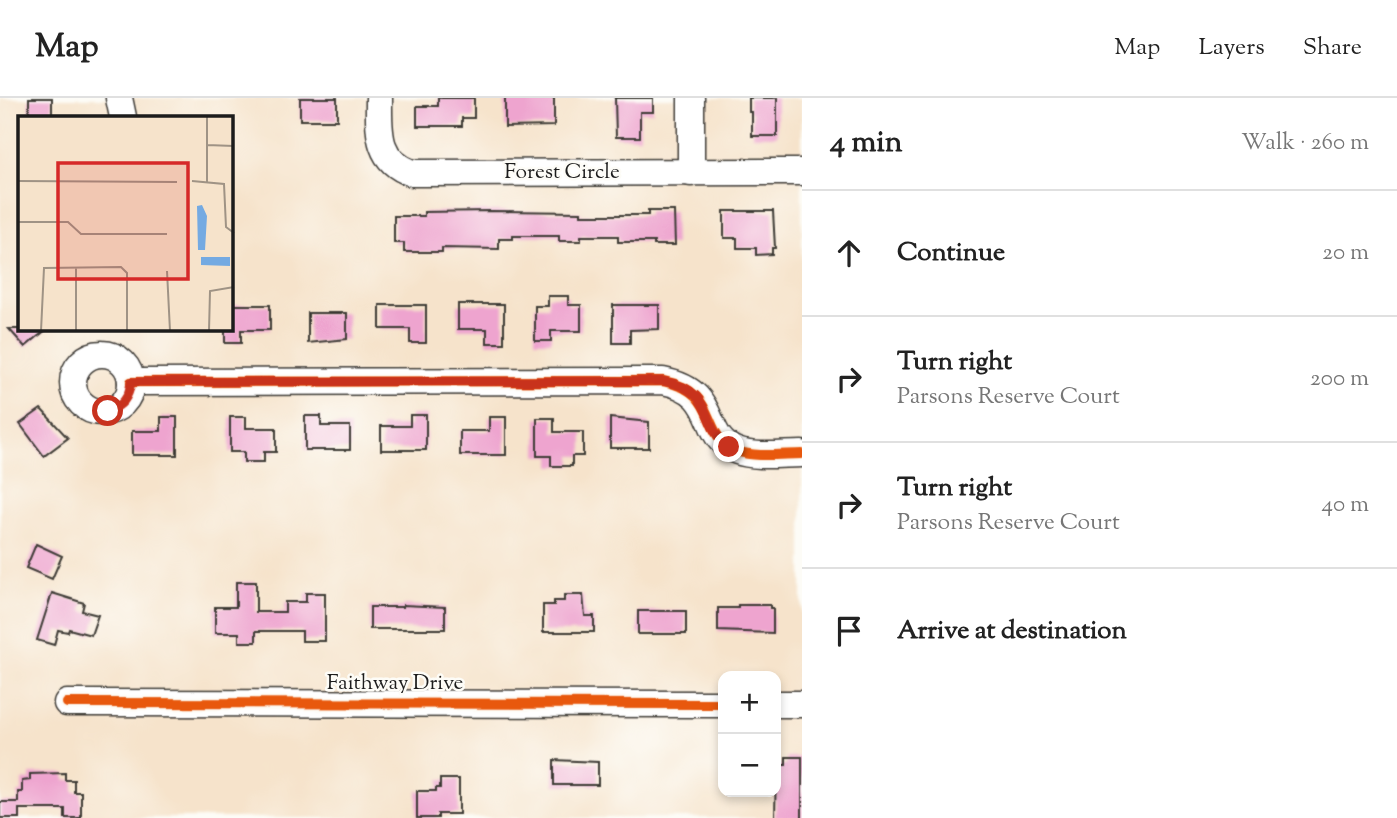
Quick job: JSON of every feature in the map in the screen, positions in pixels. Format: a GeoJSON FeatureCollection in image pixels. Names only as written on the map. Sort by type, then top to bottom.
{"type":"FeatureCollection","features":[{"type":"Feature","properties":{"kind":"street"},"geometry":{"type":"LineString","coordinates":[[119,98],[122,116]]}},
{"type":"Feature","properties":{"kind":"street","name":"Forest Circle"},"geometry":{"type":"LineString","coordinates":[[379,98],[379,135],[384,150],[400,169],[412,173],[802,172]]}},
{"type":"Feature","properties":{"kind":"street"},"geometry":{"type":"LineString","coordinates":[[691,98],[691,173]]}},
{"type":"Feature","properties":{"kind":"street"},"geometry":{"type":"LineString","coordinates":[[131,382],[663,381],[678,384],[700,400],[707,409],[720,441],[729,447],[739,452],[802,454]]}},
{"type":"Feature","properties":{"kind":"street","name":"Faithway Drive"},"geometry":{"type":"LineString","coordinates":[[67,703],[718,704]]}},
{"type":"Feature","properties":{"kind":"street"},"geometry":{"type":"LineString","coordinates":[[781,704],[802,704]]}},
{"type":"Feature","properties":{"kind":"building"},"geometry":{"type":"Polygon","coordinates":[[[29,98],[52,98],[52,116],[29,116],[29,98]]]}},
{"type":"Feature","properties":{"kind":"building"},"geometry":{"type":"Polygon","coordinates":[[[300,98],[337,98],[337,120],[300,120],[300,98]]]}},
{"type":"Feature","properties":{"kind":"building"},"geometry":{"type":"Polygon","coordinates":[[[438,98],[474,98],[474,118],[462,118],[462,126],[417,126],[417,106],[438,106],[438,98]]]}},
{"type":"Feature","properties":{"kind":"building"},"geometry":{"type":"Polygon","coordinates":[[[505,98],[554,98],[554,126],[505,127],[505,98]]]}},
{"type":"Feature","properties":{"kind":"building"},"geometry":{"type":"Polygon","coordinates":[[[615,98],[653,98],[653,112],[640,112],[640,137],[616,137],[615,98]]]}},
{"type":"Feature","properties":{"kind":"building"},"geometry":{"type":"Polygon","coordinates":[[[749,98],[777,98],[777,136],[752,136],[749,98]]]}},
{"type":"Feature","properties":{"kind":"building"},"geometry":{"type":"Polygon","coordinates":[[[648,211],[674,211],[675,245],[618,242],[618,236],[581,236],[581,241],[559,241],[559,236],[513,236],[513,239],[499,239],[499,249],[442,248],[442,252],[404,252],[404,243],[394,243],[394,216],[424,216],[424,212],[648,215],[648,211]]]}},
{"type":"Feature","properties":{"kind":"building"},"geometry":{"type":"Polygon","coordinates":[[[724,211],[773,211],[775,248],[772,248],[772,254],[756,255],[756,248],[737,248],[737,238],[724,238],[724,211]]]}},
{"type":"Feature","properties":{"kind":"building"},"geometry":{"type":"Polygon","coordinates":[[[548,296],[568,296],[568,305],[581,305],[581,331],[551,331],[551,341],[535,341],[535,306],[548,306],[548,296]]]}},
{"type":"Feature","properties":{"kind":"building"},"geometry":{"type":"Polygon","coordinates":[[[458,304],[504,304],[504,343],[487,343],[487,329],[458,329],[458,304]]]}},
{"type":"Feature","properties":{"kind":"building"},"geometry":{"type":"Polygon","coordinates":[[[233,305],[270,305],[270,330],[241,330],[241,343],[225,343],[225,331],[233,331],[233,305]]]}},
{"type":"Feature","properties":{"kind":"building"},"geometry":{"type":"Polygon","coordinates":[[[380,305],[426,305],[426,343],[410,343],[410,329],[380,329],[380,305]]]}},
{"type":"Feature","properties":{"kind":"building"},"geometry":{"type":"Polygon","coordinates":[[[613,305],[659,305],[659,329],[630,330],[630,343],[613,343],[613,305]]]}},
{"type":"Feature","properties":{"kind":"building"},"geometry":{"type":"Polygon","coordinates":[[[308,313],[347,313],[347,339],[308,343],[308,313]]]}},
{"type":"Feature","properties":{"kind":"building"},"geometry":{"type":"Polygon","coordinates":[[[9,329],[45,331],[25,347],[9,329]]]}},
{"type":"Feature","properties":{"kind":"building"},"geometry":{"type":"Polygon","coordinates":[[[41,409],[68,438],[44,456],[20,424],[41,409]]]}},
{"type":"Feature","properties":{"kind":"building"},"geometry":{"type":"Polygon","coordinates":[[[410,415],[426,415],[426,450],[381,450],[381,426],[410,426],[410,415]]]}},
{"type":"Feature","properties":{"kind":"building"},"geometry":{"type":"Polygon","coordinates":[[[305,416],[321,416],[321,426],[350,426],[350,450],[305,450],[305,416]]]}},
{"type":"Feature","properties":{"kind":"building"},"geometry":{"type":"Polygon","coordinates":[[[161,417],[177,417],[177,455],[132,455],[132,431],[161,431],[161,417]]]}},
{"type":"Feature","properties":{"kind":"building"},"geometry":{"type":"Polygon","coordinates":[[[230,417],[246,417],[246,428],[276,428],[276,452],[264,452],[264,462],[244,462],[244,452],[230,452],[230,417]]]}},
{"type":"Feature","properties":{"kind":"building"},"geometry":{"type":"Polygon","coordinates":[[[489,417],[506,417],[506,455],[460,455],[460,431],[489,431],[489,417]]]}},
{"type":"Feature","properties":{"kind":"building"},"geometry":{"type":"Polygon","coordinates":[[[537,418],[554,418],[554,432],[583,432],[583,456],[572,456],[572,466],[551,466],[551,456],[537,456],[537,418]]]}},
{"type":"Feature","properties":{"kind":"building"},"geometry":{"type":"Polygon","coordinates":[[[610,418],[649,422],[649,448],[610,448],[610,418]]]}},
{"type":"Feature","properties":{"kind":"building"},"geometry":{"type":"Polygon","coordinates":[[[36,544],[62,556],[52,579],[26,568],[36,544]]]}},
{"type":"Feature","properties":{"kind":"building"},"geometry":{"type":"Polygon","coordinates":[[[236,582],[256,582],[256,612],[285,612],[285,602],[306,602],[306,593],[325,593],[325,641],[302,641],[302,631],[256,631],[256,642],[239,642],[239,633],[215,633],[215,607],[236,607],[236,582]]]}},
{"type":"Feature","properties":{"kind":"building"},"geometry":{"type":"Polygon","coordinates":[[[52,593],[84,603],[82,611],[98,615],[91,635],[69,629],[68,632],[58,630],[54,645],[37,640],[52,593]]]}},
{"type":"Feature","properties":{"kind":"building"},"geometry":{"type":"Polygon","coordinates":[[[564,595],[583,595],[585,616],[594,616],[594,632],[543,632],[543,605],[564,601],[564,595]]]}},
{"type":"Feature","properties":{"kind":"building"},"geometry":{"type":"Polygon","coordinates":[[[738,605],[770,605],[770,608],[773,608],[773,633],[718,631],[718,608],[738,608],[738,605]]]}},
{"type":"Feature","properties":{"kind":"building"},"geometry":{"type":"Polygon","coordinates":[[[370,607],[445,607],[445,629],[370,629],[370,607]]]}},
{"type":"Feature","properties":{"kind":"building"},"geometry":{"type":"Polygon","coordinates":[[[638,611],[686,611],[686,634],[638,634],[638,611]]]}},
{"type":"Feature","properties":{"kind":"building"},"geometry":{"type":"Polygon","coordinates":[[[786,757],[802,757],[802,818],[775,818],[775,797],[781,797],[781,765],[786,765],[786,757]]]}},
{"type":"Feature","properties":{"kind":"building"},"geometry":{"type":"Polygon","coordinates":[[[554,760],[598,762],[598,785],[554,785],[554,760]]]}},
{"type":"Feature","properties":{"kind":"building"},"geometry":{"type":"Polygon","coordinates":[[[65,773],[65,780],[74,780],[74,792],[81,792],[81,818],[65,818],[65,809],[19,809],[19,818],[0,818],[0,802],[18,802],[22,781],[30,780],[30,774],[65,773]]]}},
{"type":"Feature","properties":{"kind":"building"},"geometry":{"type":"Polygon","coordinates":[[[440,779],[459,779],[459,814],[417,818],[417,791],[436,791],[436,788],[440,788],[440,779]]]}},
{"type":"Feature","properties":{"kind":"cycle path"},"geometry":{"type":"LineString","coordinates":[[131,382],[663,381],[682,387],[694,395],[702,404],[718,436],[737,451],[761,455],[802,454]]}},
{"type":"Feature","properties":{"kind":"cycle path"},"geometry":{"type":"LineString","coordinates":[[67,703],[718,704]]}},
{"type":"Feature","properties":{"kind":"route"},"geometry":{"type":"LineString","coordinates":[[108,411],[118,408],[125,401],[131,382],[663,381],[690,390],[707,409],[720,441],[729,447]]}}]}
